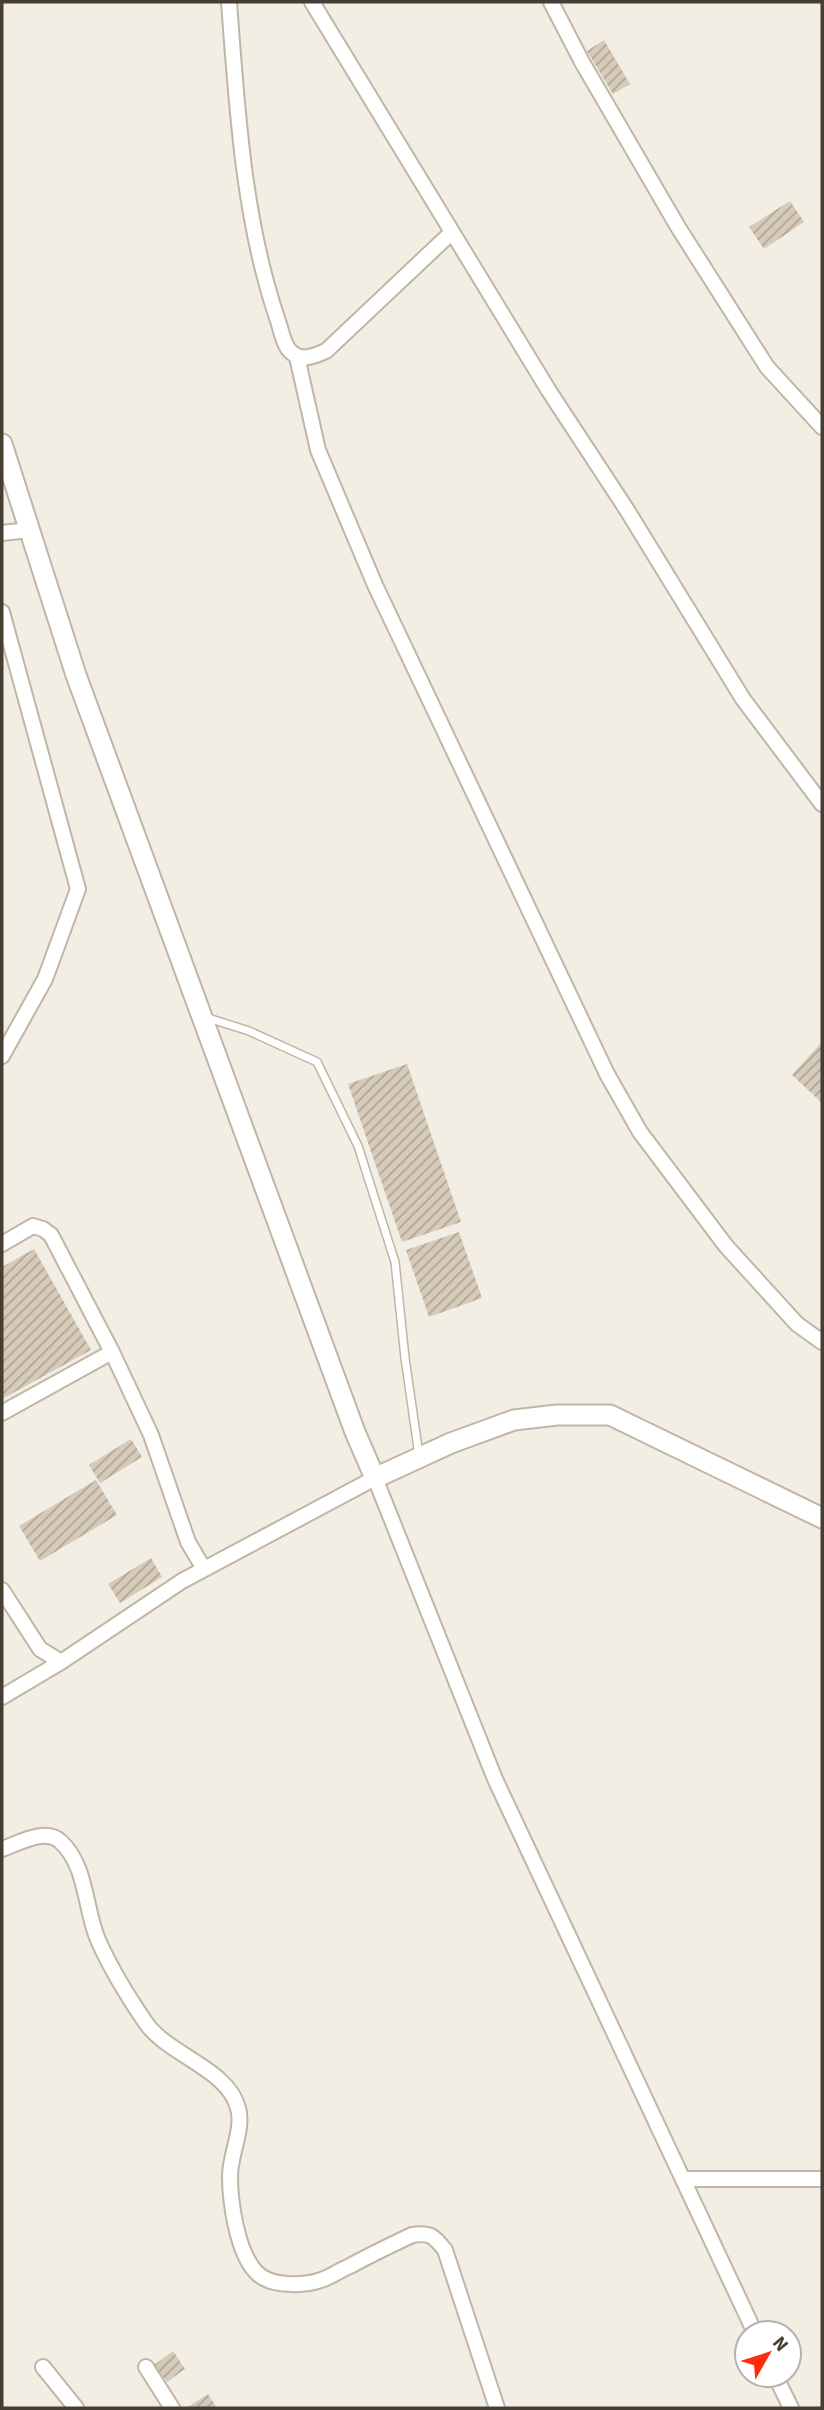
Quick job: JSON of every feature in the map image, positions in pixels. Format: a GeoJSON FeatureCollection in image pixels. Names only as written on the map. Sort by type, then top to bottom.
{"type":"FeatureCollection","features":[{"type":"Feature","properties":{"kind":"street"},"geometry":{"type":"LineString","coordinates":[[229,2],[235,85],[251,220],[269,293],[288,350],[297,357],[318,450],[375,585],[607,1074],[640,1132],[726,1246],[797,1324],[822,1342]]}},
{"type":"Feature","properties":{"kind":"street"},"geometry":{"type":"LineString","coordinates":[[312,2],[452,233],[743,699],[822,804]]}},
{"type":"Feature","properties":{"kind":"street"},"geometry":{"type":"LineString","coordinates":[[551,2],[582,62],[671,215],[767,367],[822,427]]}},
{"type":"Feature","properties":{"kind":"street"},"geometry":{"type":"LineString","coordinates":[[297,357],[313,356],[326,351],[452,233]]}},
{"type":"Feature","properties":{"kind":"street"},"geometry":{"type":"LineString","coordinates":[[2,444],[76,675],[355,1432],[495,1779],[748,2319]]}},
{"type":"Feature","properties":{"kind":"street"},"geometry":{"type":"LineString","coordinates":[[2,533],[29,530]]}},
{"type":"Feature","properties":{"kind":"street"},"geometry":{"type":"LineString","coordinates":[[2,612],[78,889],[45,979],[2,1056]]}},
{"type":"Feature","properties":{"kind":"street"},"geometry":{"type":"LineString","coordinates":[[2,1244],[33,1226],[51,1235],[113,1352],[151,1435],[188,1542],[204,1569]]}},
{"type":"Feature","properties":{"kind":"street"},"geometry":{"type":"LineString","coordinates":[[2,1413],[113,1352]]}},
{"type":"Feature","properties":{"kind":"street"},"geometry":{"type":"LineString","coordinates":[[2,1698],[204,1569],[375,1478],[514,1420],[557,1415],[611,1415],[822,1518]]}},
{"type":"Feature","properties":{"kind":"street"},"geometry":{"type":"LineString","coordinates":[[2,1590],[40,1648],[61,1662]]}},
{"type":"Feature","properties":{"kind":"street"},"geometry":{"type":"LineString","coordinates":[[2,1849],[38,1835],[59,1839],[69,1850],[79,1874],[97,1938],[120,1982],[148,2026],[184,2057],[209,2071],[228,2090],[238,2108],[238,2128],[230,2175],[235,2218],[244,2254],[257,2274],[290,2286],[321,2280],[412,2235],[433,2235],[445,2250],[497,2408]]}},
{"type":"Feature","properties":{"kind":"street"},"geometry":{"type":"LineString","coordinates":[[683,2179],[822,2179]]}},
{"type":"Feature","properties":{"kind":"street"},"geometry":{"type":"LineString","coordinates":[[43,2367],[76,2408]]}},
{"type":"Feature","properties":{"kind":"street"},"geometry":{"type":"LineString","coordinates":[[146,2367],[172,2408]]}},
{"type":"Feature","properties":{"kind":"street"},"geometry":{"type":"LineString","coordinates":[[782,2389],[791,2408]]}},
{"type":"Feature","properties":{"kind":"lane"},"geometry":{"type":"LineString","coordinates":[[201,1016],[249,1031],[317,1062],[358,1146],[396,1262],[405,1358],[420,1457]]}},
{"type":"Feature","properties":{"kind":"building"},"geometry":{"type":"Polygon","coordinates":[[[604,40],[630,84],[613,94],[587,51],[604,40]]]}},
{"type":"Feature","properties":{"kind":"building"},"geometry":{"type":"Polygon","coordinates":[[[790,201],[804,222],[764,249],[749,227],[790,201]]]}},
{"type":"Feature","properties":{"kind":"building"},"geometry":{"type":"Polygon","coordinates":[[[822,1042],[822,1103],[792,1075],[822,1042]]]}},
{"type":"Feature","properties":{"kind":"building"},"geometry":{"type":"Polygon","coordinates":[[[407,1064],[461,1222],[402,1242],[348,1084],[407,1064]]]}},
{"type":"Feature","properties":{"kind":"building"},"geometry":{"type":"Polygon","coordinates":[[[459,1232],[482,1298],[429,1317],[406,1250],[459,1232]]]}},
{"type":"Feature","properties":{"kind":"building"},"geometry":{"type":"Polygon","coordinates":[[[34,1249],[91,1350],[2,1399],[2,1267],[34,1249]]]}},
{"type":"Feature","properties":{"kind":"building"},"geometry":{"type":"Polygon","coordinates":[[[131,1439],[142,1457],[100,1483],[89,1465],[131,1439]]]}},
{"type":"Feature","properties":{"kind":"building"},"geometry":{"type":"Polygon","coordinates":[[[96,1480],[117,1515],[40,1561],[19,1526],[96,1480]]]}},
{"type":"Feature","properties":{"kind":"building"},"geometry":{"type":"Polygon","coordinates":[[[151,1558],[162,1577],[120,1603],[108,1584],[151,1558]]]}},
{"type":"Feature","properties":{"kind":"building"},"geometry":{"type":"Polygon","coordinates":[[[173,2351],[185,2369],[167,2382],[154,2365],[173,2351]]]}},
{"type":"Feature","properties":{"kind":"building"},"geometry":{"type":"Polygon","coordinates":[[[208,2394],[217,2408],[186,2408],[208,2394]]]}}]}
